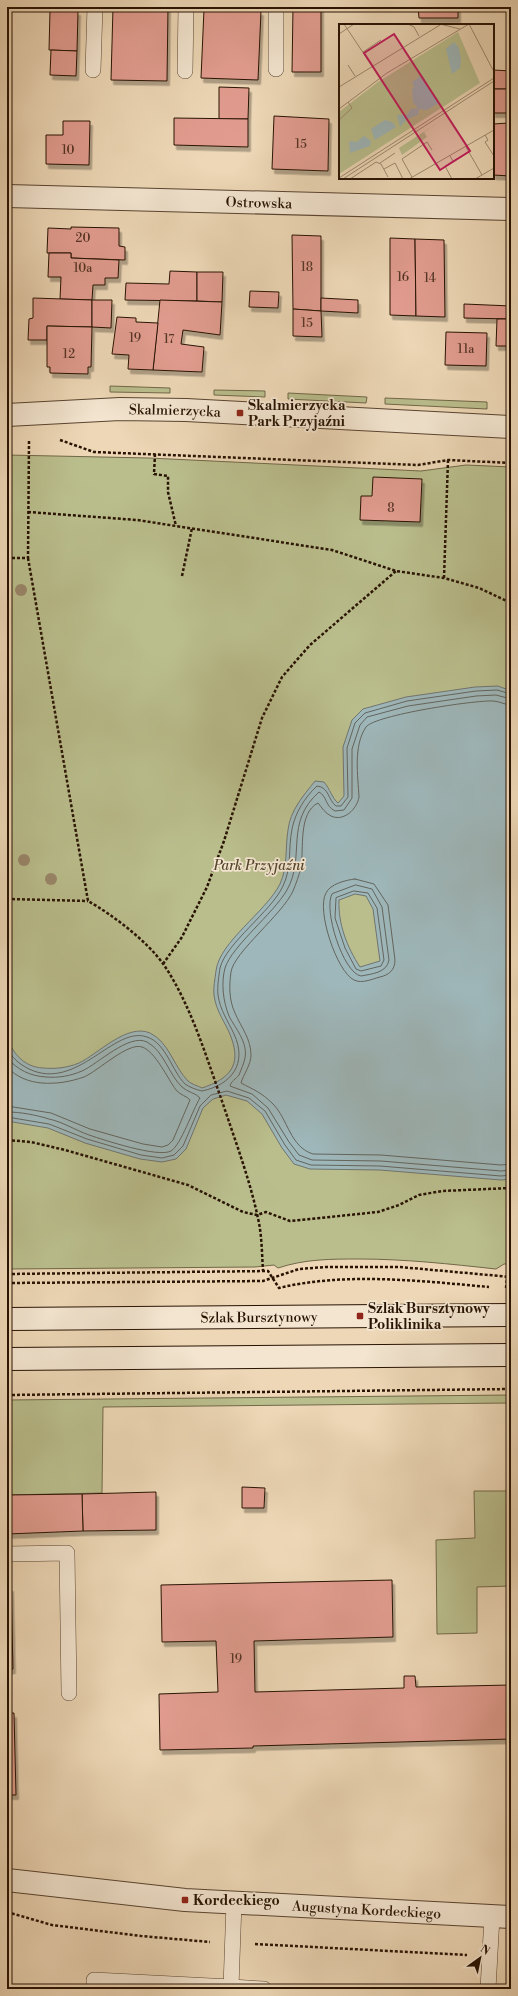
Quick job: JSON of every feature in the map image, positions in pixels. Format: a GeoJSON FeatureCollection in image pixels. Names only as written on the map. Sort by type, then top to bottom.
{"type":"FeatureCollection","features":[{"type":"Feature","properties":{"kind":"street"},"geometry":{"type":"LineString","coordinates":[[7,192],[7,201]]}},
{"type":"Feature","properties":{"kind":"street","name":"Ostrowska"},"geometry":{"type":"LineString","coordinates":[[7,196],[511,209]]}},
{"type":"Feature","properties":{"kind":"street","name":"Skalmierzycka"},"geometry":{"type":"LineString","coordinates":[[7,415],[120,409],[186,410],[511,427]]}},
{"type":"Feature","properties":{"kind":"street","name":"Szlak Bursztynowy"},"geometry":{"type":"LineString","coordinates":[[7,1319],[511,1315]]}},
{"type":"Feature","properties":{"kind":"street"},"geometry":{"type":"LineString","coordinates":[[7,1359],[511,1355]]}},
{"type":"Feature","properties":{"kind":"street","name":"Augustyna Kordeckiego"},"geometry":{"type":"LineString","coordinates":[[7,1880],[185,1900],[502,1917]]}},
{"type":"Feature","properties":{"kind":"lane"},"geometry":{"type":"LineString","coordinates":[[93,70],[95,7]]}},
{"type":"Feature","properties":{"kind":"lane"},"geometry":{"type":"LineString","coordinates":[[184,71],[186,7]]}},
{"type":"Feature","properties":{"kind":"lane"},"geometry":{"type":"LineString","coordinates":[[276,7],[276,69]]}},
{"type":"Feature","properties":{"kind":"lane"},"geometry":{"type":"LineString","coordinates":[[7,1554],[67,1553],[69,1693]]}},
{"type":"Feature","properties":{"kind":"lane"},"geometry":{"type":"LineString","coordinates":[[231,1987],[234,1903]]}},
{"type":"Feature","properties":{"kind":"lane"},"geometry":{"type":"LineString","coordinates":[[488,1989],[490,1956],[502,1917]]}},
{"type":"Feature","properties":{"kind":"lane"},"geometry":{"type":"LineString","coordinates":[[94,1989],[94,1980],[264,1989]]}},
{"type":"Feature","properties":{"kind":"path"},"geometry":{"type":"LineString","coordinates":[[59,440],[94,452],[418,465],[448,460],[511,463]]}},
{"type":"Feature","properties":{"kind":"path"},"geometry":{"type":"LineString","coordinates":[[29,441],[28,558],[88,901]]}},
{"type":"Feature","properties":{"kind":"path"},"geometry":{"type":"LineString","coordinates":[[22,442],[37,441]]}},
{"type":"Feature","properties":{"kind":"path"},"geometry":{"type":"LineString","coordinates":[[155,454],[154,474],[168,476],[168,492],[176,526]]}},
{"type":"Feature","properties":{"kind":"path"},"geometry":{"type":"LineString","coordinates":[[444,578],[448,460]]}},
{"type":"Feature","properties":{"kind":"path"},"geometry":{"type":"LineString","coordinates":[[28,512],[137,520],[332,550],[396,571],[444,578],[479,588],[511,603]]}},
{"type":"Feature","properties":{"kind":"path"},"geometry":{"type":"LineString","coordinates":[[182,576],[192,528]]}},
{"type":"Feature","properties":{"kind":"path"},"geometry":{"type":"LineString","coordinates":[[7,558],[28,558]]}},
{"type":"Feature","properties":{"kind":"path"},"geometry":{"type":"LineString","coordinates":[[163,964],[182,937],[207,887],[224,841],[262,718],[282,677],[310,645],[396,571]]}},
{"type":"Feature","properties":{"kind":"path"},"geometry":{"type":"LineString","coordinates":[[7,899],[88,901],[106,911],[128,929],[163,964],[195,1027],[229,1122],[260,1225],[263,1272]]}},
{"type":"Feature","properties":{"kind":"path"},"geometry":{"type":"LineString","coordinates":[[7,1140],[31,1142],[66,1150],[188,1185],[243,1212],[257,1215],[266,1212],[290,1221],[378,1212],[399,1206],[419,1195],[442,1191],[511,1188]]}},
{"type":"Feature","properties":{"kind":"path"},"geometry":{"type":"LineString","coordinates":[[7,1283],[263,1281],[299,1269],[326,1266],[400,1267],[511,1277]]}},
{"type":"Feature","properties":{"kind":"path"},"geometry":{"type":"LineString","coordinates":[[498,1287],[506,1288],[508,1269],[511,1269]]}},
{"type":"Feature","properties":{"kind":"path"},"geometry":{"type":"LineString","coordinates":[[7,1274],[268,1272],[279,1288],[317,1281],[386,1280],[490,1287]]}},
{"type":"Feature","properties":{"kind":"path"},"geometry":{"type":"LineString","coordinates":[[7,1395],[511,1389]]}},
{"type":"Feature","properties":{"kind":"path"},"geometry":{"type":"LineString","coordinates":[[7,1912],[52,1925],[141,1936],[233,1943],[490,1956]]}},
{"type":"Feature","properties":{"kind":"green space"},"geometry":{"type":"Polygon","coordinates":[[[110,386],[170,388],[170,393],[110,392],[110,386]]]}},
{"type":"Feature","properties":{"kind":"green space"},"geometry":{"type":"Polygon","coordinates":[[[214,390],[265,391],[265,397],[214,395],[214,390]]]}},
{"type":"Feature","properties":{"kind":"green space"},"geometry":{"type":"Polygon","coordinates":[[[288,393],[367,397],[366,403],[288,399],[288,393]]]}},
{"type":"Feature","properties":{"kind":"green space"},"geometry":{"type":"Polygon","coordinates":[[[385,398],[487,402],[487,409],[385,404],[385,398]]]}},
{"type":"Feature","properties":{"kind":"green space","name":"Park Przyjaźni"},"geometry":{"type":"Polygon","coordinates":[[[7,455],[149,458],[421,471],[466,465],[511,467],[511,1264],[504,1264],[496,1269],[410,1261],[328,1259],[308,1261],[278,1268],[274,1265],[255,1267],[7,1269],[7,455]]]}},
{"type":"Feature","properties":{"kind":"green space"},"geometry":{"type":"Polygon","coordinates":[[[511,1395],[511,1403],[103,1407],[102,1493],[7,1495],[7,1400],[511,1395]]]}},
{"type":"Feature","properties":{"kind":"green space"},"geometry":{"type":"Polygon","coordinates":[[[474,1491],[511,1491],[511,1586],[477,1587],[477,1633],[437,1634],[436,1540],[475,1538],[474,1491]]]}},
{"type":"Feature","properties":{"kind":"water"},"geometry":{"type":"Polygon","coordinates":[[[498,686],[511,691],[509,851],[511,861],[511,1179],[501,1180],[380,1170],[310,1169],[294,1164],[282,1148],[262,1114],[247,1101],[226,1095],[213,1099],[203,1108],[186,1149],[176,1159],[162,1162],[140,1159],[85,1143],[48,1128],[7,1121],[7,1039],[16,1055],[30,1065],[36,1067],[56,1068],[79,1063],[122,1036],[132,1032],[141,1031],[150,1033],[162,1042],[183,1075],[191,1083],[202,1088],[226,1076],[234,1064],[235,1056],[231,1037],[215,1001],[214,989],[216,971],[219,960],[225,949],[265,905],[280,884],[284,871],[289,823],[294,810],[315,781],[324,782],[338,803],[344,796],[343,747],[352,720],[363,709],[406,697],[475,687],[498,686]],[[355,894],[339,900],[340,918],[344,935],[360,967],[380,961],[373,909],[366,896],[355,894]]]}},
{"type":"Feature","properties":{"kind":"building"},"geometry":{"type":"Polygon","coordinates":[[[113,7],[168,7],[167,81],[111,80],[113,7]]]}},
{"type":"Feature","properties":{"kind":"building"},"geometry":{"type":"Polygon","coordinates":[[[293,7],[321,7],[321,72],[292,72],[293,7]]]}},
{"type":"Feature","properties":{"kind":"building"},"geometry":{"type":"Polygon","coordinates":[[[418,7],[458,7],[458,18],[419,18],[418,7]]]}},
{"type":"Feature","properties":{"kind":"building"},"geometry":{"type":"Polygon","coordinates":[[[204,9],[261,11],[258,80],[201,78],[204,9]]]}},
{"type":"Feature","properties":{"kind":"building"},"geometry":{"type":"Polygon","coordinates":[[[50,10],[78,11],[77,51],[49,50],[50,10]]]}},
{"type":"Feature","properties":{"kind":"building"},"geometry":{"type":"Polygon","coordinates":[[[51,50],[77,51],[76,76],[50,75],[51,50]]]}},
{"type":"Feature","properties":{"kind":"building"},"geometry":{"type":"Polygon","coordinates":[[[494,70],[511,71],[511,89],[494,89],[494,70]]]}},
{"type":"Feature","properties":{"kind":"building"},"geometry":{"type":"Polygon","coordinates":[[[219,87],[249,88],[248,119],[219,119],[219,87]]]}},
{"type":"Feature","properties":{"kind":"building"},"geometry":{"type":"Polygon","coordinates":[[[494,89],[507,89],[507,113],[494,113],[494,89]]]}},
{"type":"Feature","properties":{"kind":"building"},"geometry":{"type":"Polygon","coordinates":[[[274,116],[329,119],[328,171],[272,169],[274,116]]]}},
{"type":"Feature","properties":{"kind":"building"},"geometry":{"type":"Polygon","coordinates":[[[174,118],[248,119],[248,147],[174,145],[174,118]]]}},
{"type":"Feature","properties":{"kind":"building"},"geometry":{"type":"Polygon","coordinates":[[[63,121],[90,121],[89,165],[46,164],[46,135],[63,135],[63,121]]]}},
{"type":"Feature","properties":{"kind":"building"},"geometry":{"type":"Polygon","coordinates":[[[511,123],[511,176],[494,175],[494,124],[511,123]]]}},
{"type":"Feature","properties":{"kind":"building"},"geometry":{"type":"Polygon","coordinates":[[[71,227],[119,228],[119,246],[125,247],[125,260],[71,258],[71,253],[47,253],[48,228],[71,229],[71,227]]]}},
{"type":"Feature","properties":{"kind":"building"},"geometry":{"type":"Polygon","coordinates":[[[292,235],[321,236],[321,311],[293,309],[292,235]]]}},
{"type":"Feature","properties":{"kind":"building"},"geometry":{"type":"Polygon","coordinates":[[[390,238],[415,239],[416,316],[390,315],[390,238]]]}},
{"type":"Feature","properties":{"kind":"building"},"geometry":{"type":"Polygon","coordinates":[[[415,239],[444,240],[445,317],[416,316],[415,239]]]}},
{"type":"Feature","properties":{"kind":"building"},"geometry":{"type":"Polygon","coordinates":[[[49,253],[71,253],[71,258],[119,260],[118,278],[105,278],[105,285],[93,285],[92,300],[60,299],[61,277],[48,277],[49,253]]]}},
{"type":"Feature","properties":{"kind":"building"},"geometry":{"type":"Polygon","coordinates":[[[170,271],[197,272],[197,301],[125,300],[126,283],[169,284],[170,271]]]}},
{"type":"Feature","properties":{"kind":"building"},"geometry":{"type":"Polygon","coordinates":[[[197,272],[223,272],[222,302],[197,301],[197,272]]]}},
{"type":"Feature","properties":{"kind":"building"},"geometry":{"type":"Polygon","coordinates":[[[250,291],[279,292],[278,308],[249,307],[250,291]]]}},
{"type":"Feature","properties":{"kind":"building"},"geometry":{"type":"Polygon","coordinates":[[[33,298],[92,300],[92,327],[47,326],[47,340],[28,340],[29,319],[33,318],[33,298]]]}},
{"type":"Feature","properties":{"kind":"building"},"geometry":{"type":"Polygon","coordinates":[[[321,298],[358,300],[358,313],[321,311],[321,298]]]}},
{"type":"Feature","properties":{"kind":"building"},"geometry":{"type":"Polygon","coordinates":[[[92,300],[112,300],[111,328],[92,327],[92,300]]]}},
{"type":"Feature","properties":{"kind":"building"},"geometry":{"type":"Polygon","coordinates":[[[160,300],[222,302],[220,335],[183,330],[181,344],[204,347],[202,372],[153,370],[160,300]]]}},
{"type":"Feature","properties":{"kind":"building"},"geometry":{"type":"Polygon","coordinates":[[[464,304],[511,306],[511,319],[464,318],[464,304]]]}},
{"type":"Feature","properties":{"kind":"building"},"geometry":{"type":"Polygon","coordinates":[[[293,309],[321,311],[322,337],[293,336],[293,309]]]}},
{"type":"Feature","properties":{"kind":"building"},"geometry":{"type":"Polygon","coordinates":[[[117,317],[136,318],[136,322],[158,323],[153,370],[128,369],[129,355],[112,354],[117,317]]]}},
{"type":"Feature","properties":{"kind":"building"},"geometry":{"type":"Polygon","coordinates":[[[497,319],[511,319],[511,346],[496,346],[497,319]]]}},
{"type":"Feature","properties":{"kind":"building"},"geometry":{"type":"Polygon","coordinates":[[[47,326],[92,327],[91,367],[88,367],[88,374],[50,373],[50,367],[47,367],[47,326]]]}},
{"type":"Feature","properties":{"kind":"building"},"geometry":{"type":"Polygon","coordinates":[[[446,332],[487,333],[486,366],[445,365],[446,332]]]}},
{"type":"Feature","properties":{"kind":"building"},"geometry":{"type":"Polygon","coordinates":[[[373,477],[422,479],[420,522],[360,520],[361,496],[372,496],[373,477]]]}},
{"type":"Feature","properties":{"kind":"building"},"geometry":{"type":"Polygon","coordinates":[[[242,1487],[265,1488],[264,1508],[242,1508],[242,1487]]]}},
{"type":"Feature","properties":{"kind":"building"},"geometry":{"type":"Polygon","coordinates":[[[156,1492],[156,1530],[83,1531],[82,1494],[156,1492]]]}},
{"type":"Feature","properties":{"kind":"building"},"geometry":{"type":"Polygon","coordinates":[[[82,1494],[83,1531],[7,1534],[7,1495],[82,1494]]]}},
{"type":"Feature","properties":{"kind":"building"},"geometry":{"type":"Polygon","coordinates":[[[392,1580],[393,1637],[254,1641],[255,1692],[404,1688],[404,1676],[415,1676],[416,1687],[511,1685],[511,1739],[160,1750],[159,1694],[218,1692],[216,1641],[162,1642],[161,1585],[392,1580]]]}},
{"type":"Feature","properties":{"kind":"building"},"geometry":{"type":"Polygon","coordinates":[[[7,1587],[11,1587],[13,1669],[7,1670],[7,1587]]]}},
{"type":"Feature","properties":{"kind":"building"},"geometry":{"type":"Polygon","coordinates":[[[7,1713],[14,1713],[16,1795],[7,1795],[7,1713]]]}},
{"type":"Feature","properties":{"kind":"place","name":"Skalmierzycka Park Przyjaźni"},"geometry":{"type":"Point","coordinates":[240,413]}},
{"type":"Feature","properties":{"kind":"place","name":"Szlak Bursztynowy Poliklinika"},"geometry":{"type":"Point","coordinates":[360,1316]}},
{"type":"Feature","properties":{"kind":"place","name":"Kordeckiego"},"geometry":{"type":"Point","coordinates":[185,1900]}}]}
